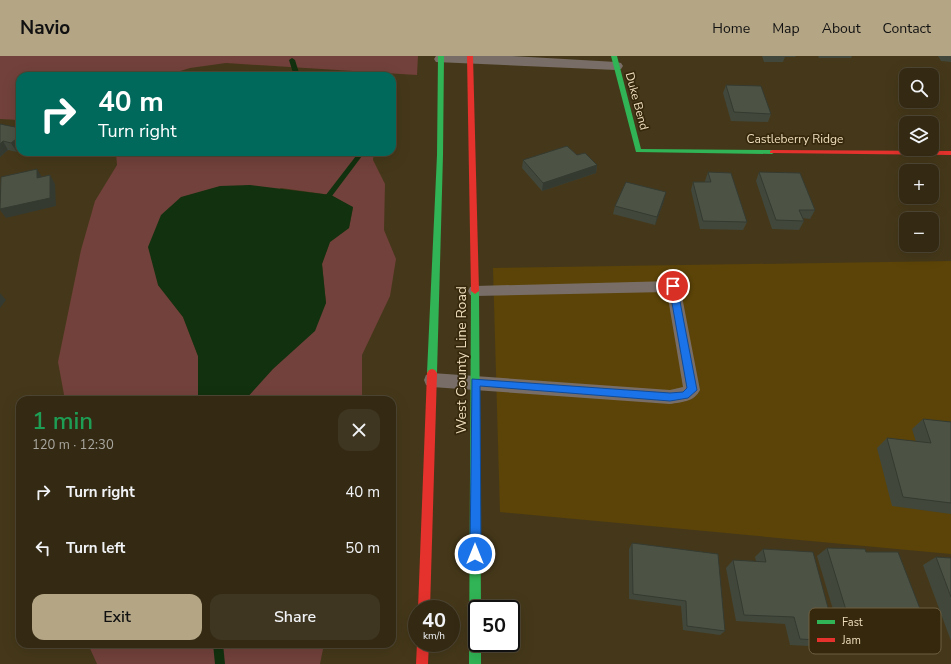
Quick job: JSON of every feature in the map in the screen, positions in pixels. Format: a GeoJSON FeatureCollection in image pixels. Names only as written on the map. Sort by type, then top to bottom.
{"type":"FeatureCollection","features":[{"type":"Feature","properties":{"kind":"main road","name":"West County Line Road"},"geometry":{"type":"LineString","coordinates":[[470,57],[476,382],[475,664]]}},
{"type":"Feature","properties":{"kind":"main road","name":"West County Line Road"},"geometry":{"type":"LineString","coordinates":[[424,600],[440,163],[441,58]]}},
{"type":"Feature","properties":{"kind":"main road","name":"Duke Bend"},"geometry":{"type":"LineString","coordinates":[[615,61],[638,151]]}},
{"type":"Feature","properties":{"kind":"main road","name":"Castleberry Ridge"},"geometry":{"type":"LineString","coordinates":[[638,151],[951,153]]}},
{"type":"Feature","properties":{"kind":"main road"},"geometry":{"type":"LineString","coordinates":[[422,664],[423,652]]}},
{"type":"Feature","properties":{"kind":"street"},"geometry":{"type":"LineString","coordinates":[[441,58],[470,57],[615,61]]}},
{"type":"Feature","properties":{"kind":"lane"},"geometry":{"type":"LineString","coordinates":[[432,380],[670,397],[684,395],[692,390],[673,286],[475,291]]}},
{"type":"Feature","properties":{"kind":"shaded area"},"geometry":{"type":"Polygon","coordinates":[[[0,56],[418,56],[417,75],[396,74],[396,72],[369,72],[226,63],[190,68],[177,72],[16,72],[16,120],[0,119],[0,56]]]}},
{"type":"Feature","properties":{"kind":"shaded area"},"geometry":{"type":"Polygon","coordinates":[[[116,156],[374,156],[373,160],[385,184],[384,230],[396,259],[390,296],[362,355],[362,396],[248,396],[326,303],[322,264],[330,242],[349,228],[353,208],[331,195],[281,188],[158,285],[183,317],[198,356],[198,396],[64,396],[58,362],[81,250],[95,201],[117,165],[116,156]]]}},
{"type":"Feature","properties":{"kind":"shaded area"},"geometry":{"type":"Polygon","coordinates":[[[250,185],[331,195],[353,207],[349,228],[330,242],[322,264],[326,303],[315,331],[273,369],[249,396],[198,396],[198,356],[183,317],[158,285],[148,247],[161,215],[181,197],[220,186],[250,185]]]}},
{"type":"Feature","properties":{"kind":"shaded area"},"geometry":{"type":"Polygon","coordinates":[[[951,261],[951,554],[500,512],[493,268],[951,261]]]}},
{"type":"Feature","properties":{"kind":"shaded area"},"geometry":{"type":"Polygon","coordinates":[[[90,648],[323,648],[320,664],[97,664],[90,648]]]}},
{"type":"Feature","properties":{"kind":"building"},"geometry":{"type":"Polygon","coordinates":[[[726,85],[761,86],[771,114],[734,112],[726,85]]]}},
{"type":"Feature","properties":{"kind":"building"},"geometry":{"type":"Polygon","coordinates":[[[0,124],[16,127],[16,139],[11,143],[3,141],[0,144],[0,124]]]}},
{"type":"Feature","properties":{"kind":"building"},"geometry":{"type":"Polygon","coordinates":[[[567,146],[577,155],[585,153],[597,165],[543,183],[523,160],[567,146]]]}},
{"type":"Feature","properties":{"kind":"building"},"geometry":{"type":"Polygon","coordinates":[[[37,169],[37,178],[50,175],[50,198],[0,209],[1,177],[37,169]]]}},
{"type":"Feature","properties":{"kind":"building"},"geometry":{"type":"Polygon","coordinates":[[[708,172],[731,173],[747,222],[703,221],[693,182],[711,182],[708,172]]]}},
{"type":"Feature","properties":{"kind":"building"},"geometry":{"type":"Polygon","coordinates":[[[759,172],[800,173],[815,210],[799,210],[804,221],[776,220],[759,172]]]}},
{"type":"Feature","properties":{"kind":"building"},"geometry":{"type":"Polygon","coordinates":[[[626,182],[666,192],[657,217],[615,206],[626,182]]]}},
{"type":"Feature","properties":{"kind":"building"},"geometry":{"type":"Polygon","coordinates":[[[923,419],[951,422],[951,503],[903,497],[887,438],[931,443],[923,419]]]}},
{"type":"Feature","properties":{"kind":"building"},"geometry":{"type":"Polygon","coordinates":[[[632,543],[718,554],[725,631],[687,626],[686,601],[633,594],[632,543]]]}},
{"type":"Feature","properties":{"kind":"building"},"geometry":{"type":"Polygon","coordinates":[[[827,548],[865,549],[866,552],[898,552],[920,608],[845,608],[827,548]]]}},
{"type":"Feature","properties":{"kind":"building"},"geometry":{"type":"Polygon","coordinates":[[[763,549],[813,552],[828,608],[809,608],[809,639],[800,639],[794,617],[744,615],[733,560],[766,562],[763,549]]]}},
{"type":"Feature","properties":{"kind":"building"},"geometry":{"type":"Polygon","coordinates":[[[936,557],[951,558],[951,597],[936,557]]]}},
{"type":"Feature","properties":{"kind":"waterway"},"geometry":{"type":"LineString","coordinates":[[292,60],[296,72]]}},
{"type":"Feature","properties":{"kind":"waterway"},"geometry":{"type":"LineString","coordinates":[[324,202],[359,156]]}},
{"type":"Feature","properties":{"kind":"waterway"},"geometry":{"type":"LineString","coordinates":[[218,648],[220,664]]}},
{"type":"Feature","properties":{"kind":"traffic: fast"},"geometry":{"type":"LineString","coordinates":[[432,373],[440,155],[441,56]]}},
{"type":"Feature","properties":{"kind":"traffic: fast"},"geometry":{"type":"LineString","coordinates":[[614,56],[638,151],[772,152]]}},
{"type":"Feature","properties":{"kind":"traffic: fast"},"geometry":{"type":"LineString","coordinates":[[475,291],[475,664]]}},
{"type":"Feature","properties":{"kind":"traffic: jam"},"geometry":{"type":"LineString","coordinates":[[470,56],[475,291]]}},
{"type":"Feature","properties":{"kind":"traffic: jam"},"geometry":{"type":"LineString","coordinates":[[772,152],[951,153]]}},
{"type":"Feature","properties":{"kind":"traffic: jam"},"geometry":{"type":"LineString","coordinates":[[424,600],[432,373]]}},
{"type":"Feature","properties":{"kind":"traffic: jam"},"geometry":{"type":"LineString","coordinates":[[422,664],[423,652]]}},
{"type":"Feature","properties":{"kind":"route"},"geometry":{"type":"LineString","coordinates":[[475,554],[476,382],[670,397],[684,395],[692,390],[673,286]]}}]}
